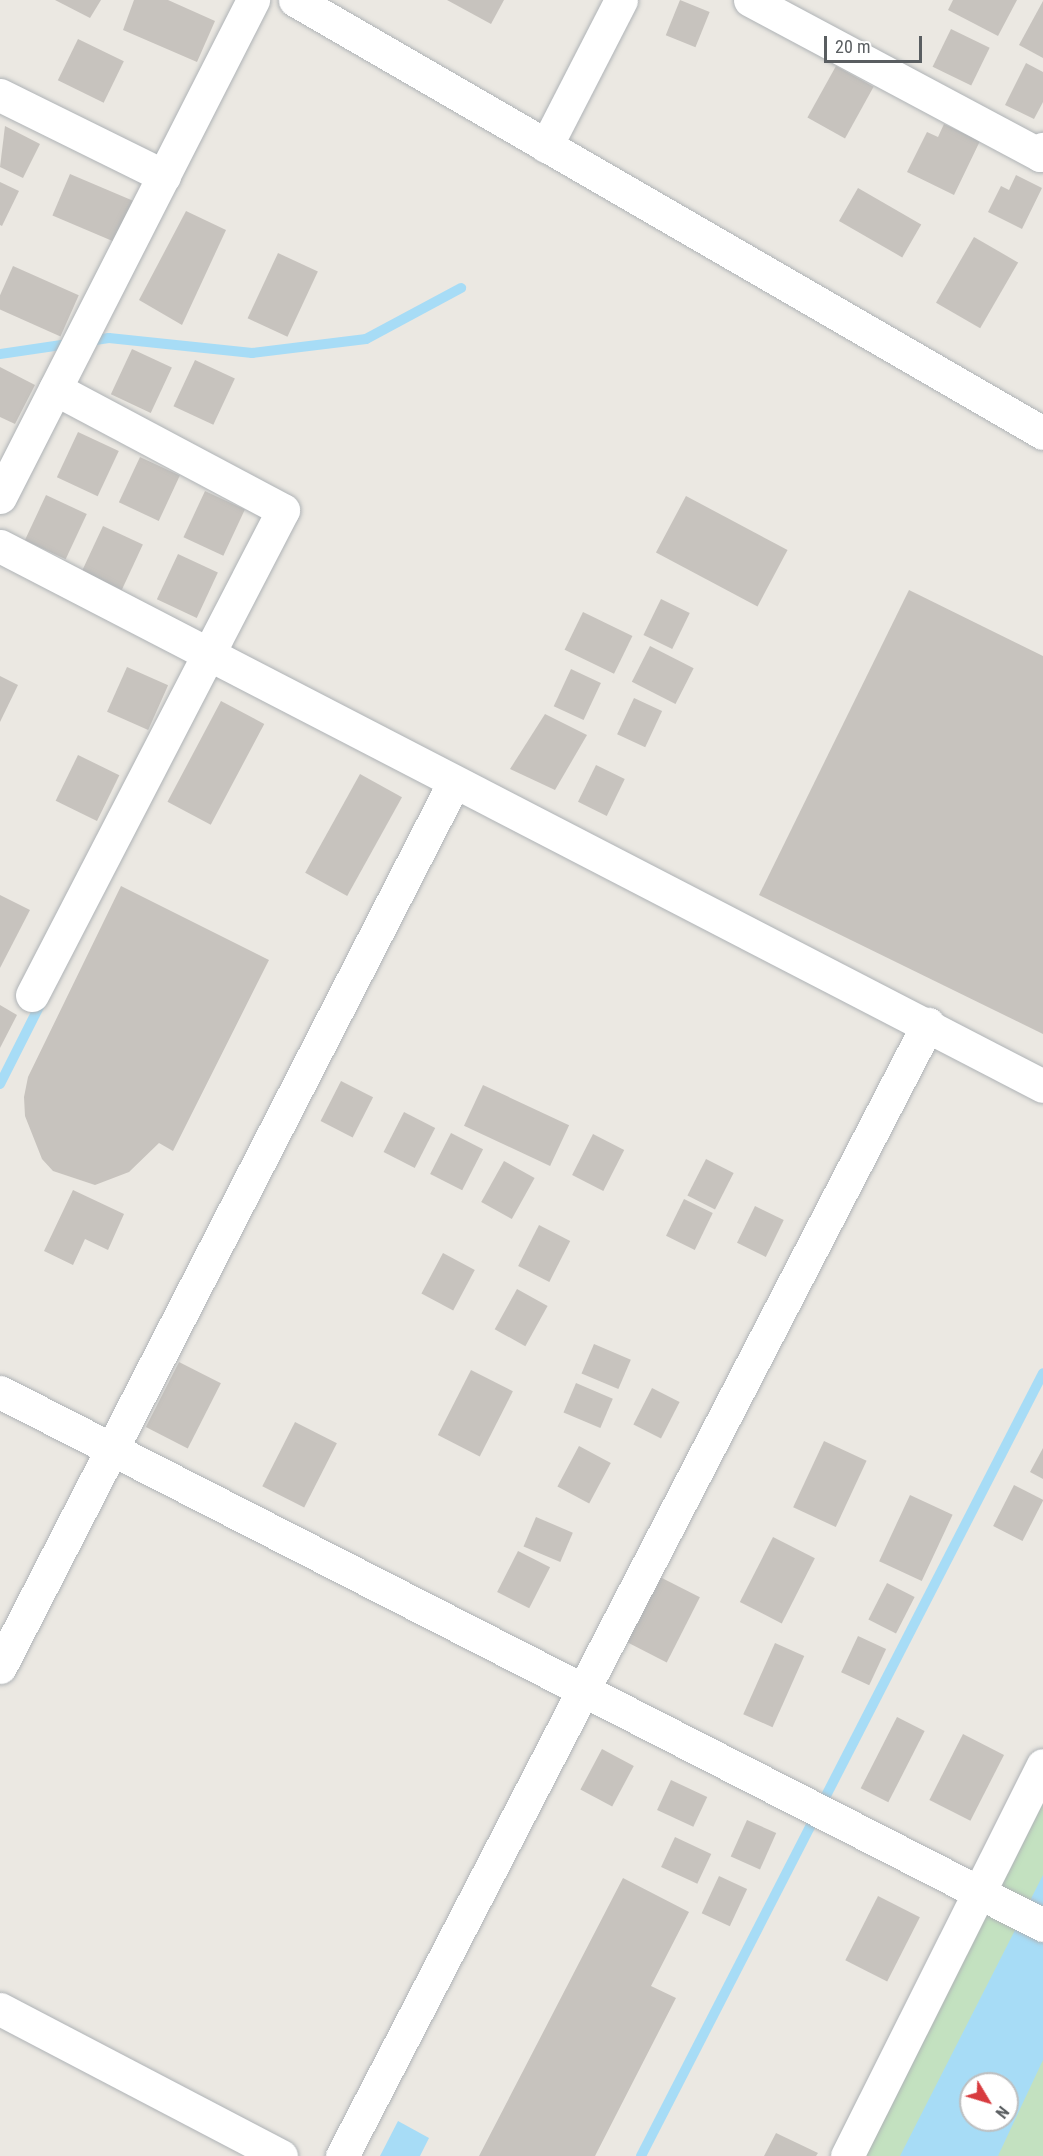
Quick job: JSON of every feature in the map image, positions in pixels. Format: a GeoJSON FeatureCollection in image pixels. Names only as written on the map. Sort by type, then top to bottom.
{"type":"FeatureCollection","features":[{"type":"Feature","properties":{"kind":"street"},"geometry":{"type":"LineString","coordinates":[[0,497],[253,0]]}},
{"type":"Feature","properties":{"kind":"street"},"geometry":{"type":"LineString","coordinates":[[295,0],[1043,433]]}},
{"type":"Feature","properties":{"kind":"street"},"geometry":{"type":"LineString","coordinates":[[546,146],[621,0]]}},
{"type":"Feature","properties":{"kind":"street"},"geometry":{"type":"LineString","coordinates":[[750,0],[1040,155],[1043,149]]}},
{"type":"Feature","properties":{"kind":"street"},"geometry":{"type":"LineString","coordinates":[[0,95],[164,176]]}},
{"type":"Feature","properties":{"kind":"street"},"geometry":{"type":"LineString","coordinates":[[32,995],[283,510],[54,389]]}},
{"type":"Feature","properties":{"kind":"street"},"geometry":{"type":"LineString","coordinates":[[0,546],[453,784],[928,1024],[1043,1086]]}},
{"type":"Feature","properties":{"kind":"street"},"geometry":{"type":"LineString","coordinates":[[0,1666],[114,1453],[453,784]]}},
{"type":"Feature","properties":{"kind":"street"},"geometry":{"type":"LineString","coordinates":[[342,2156],[928,1024]]}},
{"type":"Feature","properties":{"kind":"street"},"geometry":{"type":"LineString","coordinates":[[0,1392],[114,1453],[582,1693],[989,1900],[1043,1925]]}},
{"type":"Feature","properties":{"kind":"street"},"geometry":{"type":"LineString","coordinates":[[847,2156],[989,1900],[1043,1765]]}},
{"type":"Feature","properties":{"kind":"street"},"geometry":{"type":"LineString","coordinates":[[0,2009],[281,2156]]}},
{"type":"Feature","properties":{"kind":"green space"},"geometry":{"type":"Polygon","coordinates":[[[1043,1764],[1043,2156],[846,2156],[1043,1764]]]}},
{"type":"Feature","properties":{"kind":"water"},"geometry":{"type":"Polygon","coordinates":[[[1043,1875],[1043,2060],[1019,2111],[1019,2072],[959,2072],[959,2132],[1009,2132],[998,2156],[900,2156],[1043,1875]]]}},
{"type":"Feature","properties":{"kind":"water"},"geometry":{"type":"Polygon","coordinates":[[[398,2121],[429,2138],[420,2156],[380,2156],[398,2121]]]}},
{"type":"Feature","properties":{"kind":"building"},"geometry":{"type":"Polygon","coordinates":[[[55,0],[101,0],[90,18],[55,0]]]}},
{"type":"Feature","properties":{"kind":"building"},"geometry":{"type":"Polygon","coordinates":[[[134,0],[168,0],[215,21],[197,62],[123,30],[134,0]]]}},
{"type":"Feature","properties":{"kind":"building"},"geometry":{"type":"Polygon","coordinates":[[[447,0],[504,0],[491,24],[447,0]]]}},
{"type":"Feature","properties":{"kind":"building"},"geometry":{"type":"Polygon","coordinates":[[[680,0],[710,12],[695,47],[666,35],[680,0]]]}},
{"type":"Feature","properties":{"kind":"building"},"geometry":{"type":"Polygon","coordinates":[[[953,0],[1017,0],[998,36],[948,10],[953,0]]]}},
{"type":"Feature","properties":{"kind":"building"},"geometry":{"type":"Polygon","coordinates":[[[1043,1],[1043,58],[1019,45],[1043,1]]]}},
{"type":"Feature","properties":{"kind":"building"},"geometry":{"type":"Polygon","coordinates":[[[951,29],[990,48],[971,86],[933,67],[951,29]]]}},
{"type":"Feature","properties":{"kind":"building"},"geometry":{"type":"Polygon","coordinates":[[[78,39],[124,61],[104,103],[58,80],[78,39]]]}},
{"type":"Feature","properties":{"kind":"building"},"geometry":{"type":"Polygon","coordinates":[[[1026,63],[1043,72],[1043,102],[1034,119],[1005,105],[1026,63]]]}},
{"type":"Feature","properties":{"kind":"building"},"geometry":{"type":"Polygon","coordinates":[[[836,66],[874,87],[845,138],[807,118],[836,66]]]}},
{"type":"Feature","properties":{"kind":"building"},"geometry":{"type":"Polygon","coordinates":[[[944,124],[980,141],[954,195],[907,172],[927,132],[938,137],[944,124]]]}},
{"type":"Feature","properties":{"kind":"building"},"geometry":{"type":"Polygon","coordinates":[[[5,126],[40,144],[23,178],[0,167],[5,126]]]}},
{"type":"Feature","properties":{"kind":"building"},"geometry":{"type":"Polygon","coordinates":[[[70,174],[135,202],[118,243],[52,215],[70,174]]]}},
{"type":"Feature","properties":{"kind":"building"},"geometry":{"type":"Polygon","coordinates":[[[1016,175],[1042,188],[1022,229],[988,212],[1001,186],[1009,190],[1016,175]]]}},
{"type":"Feature","properties":{"kind":"building"},"geometry":{"type":"Polygon","coordinates":[[[0,182],[19,191],[2,226],[0,225],[0,182]]]}},
{"type":"Feature","properties":{"kind":"building"},"geometry":{"type":"Polygon","coordinates":[[[858,188],[921,224],[902,257],[839,221],[858,188]]]}},
{"type":"Feature","properties":{"kind":"building"},"geometry":{"type":"Polygon","coordinates":[[[186,211],[226,230],[182,325],[139,300],[186,211]]]}},
{"type":"Feature","properties":{"kind":"building"},"geometry":{"type":"Polygon","coordinates":[[[974,237],[1018,262],[980,328],[936,303],[974,237]]]}},
{"type":"Feature","properties":{"kind":"building"},"geometry":{"type":"Polygon","coordinates":[[[278,253],[318,272],[287,337],[248,318],[278,253]]]}},
{"type":"Feature","properties":{"kind":"building"},"geometry":{"type":"Polygon","coordinates":[[[13,266],[79,295],[60,336],[0,309],[0,295],[13,266]]]}},
{"type":"Feature","properties":{"kind":"building"},"geometry":{"type":"Polygon","coordinates":[[[132,349],[172,368],[151,413],[111,394],[132,349]]]}},
{"type":"Feature","properties":{"kind":"building"},"geometry":{"type":"Polygon","coordinates":[[[195,360],[235,379],[213,425],[173,406],[195,360]]]}},
{"type":"Feature","properties":{"kind":"building"},"geometry":{"type":"Polygon","coordinates":[[[0,367],[35,385],[15,424],[0,417],[0,367]]]}},
{"type":"Feature","properties":{"kind":"building"},"geometry":{"type":"Polygon","coordinates":[[[78,432],[119,451],[98,496],[57,477],[78,432]]]}},
{"type":"Feature","properties":{"kind":"building"},"geometry":{"type":"Polygon","coordinates":[[[140,457],[180,476],[159,521],[119,502],[140,457]]]}},
{"type":"Feature","properties":{"kind":"building"},"geometry":{"type":"Polygon","coordinates":[[[205,491],[245,510],[223,556],[183,537],[205,491]]]}},
{"type":"Feature","properties":{"kind":"building"},"geometry":{"type":"Polygon","coordinates":[[[46,495],[87,514],[66,559],[25,540],[46,495]]]}},
{"type":"Feature","properties":{"kind":"building"},"geometry":{"type":"Polygon","coordinates":[[[686,496],[788,550],[757,606],[656,553],[686,496]]]}},
{"type":"Feature","properties":{"kind":"building"},"geometry":{"type":"Polygon","coordinates":[[[103,526],[143,545],[122,590],[82,571],[103,526]]]}},
{"type":"Feature","properties":{"kind":"building"},"geometry":{"type":"Polygon","coordinates":[[[178,554],[218,573],[197,618],[157,599],[178,554]]]}},
{"type":"Feature","properties":{"kind":"building"},"geometry":{"type":"Polygon","coordinates":[[[909,590],[1043,656],[1043,1034],[759,895],[909,590]]]}},
{"type":"Feature","properties":{"kind":"building"},"geometry":{"type":"Polygon","coordinates":[[[661,599],[690,613],[672,649],[643,635],[661,599]]]}},
{"type":"Feature","properties":{"kind":"building"},"geometry":{"type":"Polygon","coordinates":[[[583,612],[632,636],[614,674],[565,650],[583,612]]]}},
{"type":"Feature","properties":{"kind":"building"},"geometry":{"type":"Polygon","coordinates":[[[650,646],[694,668],[675,704],[632,682],[650,646]]]}},
{"type":"Feature","properties":{"kind":"building"},"geometry":{"type":"Polygon","coordinates":[[[127,667],[168,685],[148,730],[107,712],[127,667]]]}},
{"type":"Feature","properties":{"kind":"building"},"geometry":{"type":"Polygon","coordinates":[[[571,669],[601,683],[584,720],[554,706],[571,669]]]}},
{"type":"Feature","properties":{"kind":"building"},"geometry":{"type":"Polygon","coordinates":[[[0,676],[18,685],[0,722],[0,676]]]}},
{"type":"Feature","properties":{"kind":"building"},"geometry":{"type":"Polygon","coordinates":[[[634,698],[662,711],[645,747],[617,734],[634,698]]]}},
{"type":"Feature","properties":{"kind":"building"},"geometry":{"type":"Polygon","coordinates":[[[221,701],[264,724],[211,825],[167,802],[221,701]]]}},
{"type":"Feature","properties":{"kind":"building"},"geometry":{"type":"Polygon","coordinates":[[[545,714],[587,735],[555,790],[510,769],[545,714]]]}},
{"type":"Feature","properties":{"kind":"building"},"geometry":{"type":"Polygon","coordinates":[[[78,755],[119,775],[97,821],[56,801],[78,755]]]}},
{"type":"Feature","properties":{"kind":"building"},"geometry":{"type":"Polygon","coordinates":[[[596,765],[625,779],[607,816],[578,802],[596,765]]]}},
{"type":"Feature","properties":{"kind":"building"},"geometry":{"type":"Polygon","coordinates":[[[360,774],[402,797],[347,896],[305,873],[360,774]]]}},
{"type":"Feature","properties":{"kind":"building"},"geometry":{"type":"Polygon","coordinates":[[[121,886],[269,960],[173,1151],[159,1143],[129,1172],[95,1185],[53,1171],[42,1159],[25,1116],[24,1097],[28,1077],[121,886]]]}},
{"type":"Feature","properties":{"kind":"building"},"geometry":{"type":"Polygon","coordinates":[[[0,895],[30,910],[0,968],[0,895]]]}},
{"type":"Feature","properties":{"kind":"building"},"geometry":{"type":"Polygon","coordinates":[[[0,1005],[17,1015],[0,1048],[0,1005]]]}},
{"type":"Feature","properties":{"kind":"building"},"geometry":{"type":"Polygon","coordinates":[[[341,1081],[373,1097],[353,1137],[321,1121],[341,1081]]]}},
{"type":"Feature","properties":{"kind":"building"},"geometry":{"type":"Polygon","coordinates":[[[483,1085],[569,1125],[550,1166],[464,1126],[483,1085]]]}},
{"type":"Feature","properties":{"kind":"building"},"geometry":{"type":"Polygon","coordinates":[[[404,1112],[435,1128],[415,1168],[384,1152],[404,1112]]]}},
{"type":"Feature","properties":{"kind":"building"},"geometry":{"type":"Polygon","coordinates":[[[451,1133],[483,1149],[462,1190],[430,1174],[451,1133]]]}},
{"type":"Feature","properties":{"kind":"building"},"geometry":{"type":"Polygon","coordinates":[[[593,1134],[624,1150],[603,1191],[572,1175],[593,1134]]]}},
{"type":"Feature","properties":{"kind":"building"},"geometry":{"type":"Polygon","coordinates":[[[706,1159],[734,1173],[715,1210],[687,1196],[706,1159]]]}},
{"type":"Feature","properties":{"kind":"building"},"geometry":{"type":"Polygon","coordinates":[[[504,1161],[535,1178],[512,1219],[481,1202],[504,1161]]]}},
{"type":"Feature","properties":{"kind":"building"},"geometry":{"type":"Polygon","coordinates":[[[73,1190],[124,1214],[108,1250],[85,1239],[73,1265],[44,1251],[73,1190]]]}},
{"type":"Feature","properties":{"kind":"building"},"geometry":{"type":"Polygon","coordinates":[[[684,1199],[713,1213],[695,1250],[666,1236],[684,1199]]]}},
{"type":"Feature","properties":{"kind":"building"},"geometry":{"type":"Polygon","coordinates":[[[755,1206],[784,1220],[766,1257],[737,1243],[755,1206]]]}},
{"type":"Feature","properties":{"kind":"building"},"geometry":{"type":"Polygon","coordinates":[[[539,1225],[570,1241],[549,1282],[518,1266],[539,1225]]]}},
{"type":"Feature","properties":{"kind":"building"},"geometry":{"type":"Polygon","coordinates":[[[443,1253],[475,1270],[453,1311],[421,1294],[443,1253]]]}},
{"type":"Feature","properties":{"kind":"building"},"geometry":{"type":"Polygon","coordinates":[[[517,1289],[548,1306],[525,1346],[495,1329],[517,1289]]]}},
{"type":"Feature","properties":{"kind":"building"},"geometry":{"type":"Polygon","coordinates":[[[594,1344],[631,1360],[618,1389],[581,1373],[594,1344]]]}},
{"type":"Feature","properties":{"kind":"building"},"geometry":{"type":"Polygon","coordinates":[[[179,1362],[221,1383],[188,1448],[146,1427],[179,1362]]]}},
{"type":"Feature","properties":{"kind":"building"},"geometry":{"type":"Polygon","coordinates":[[[471,1370],[513,1391],[480,1456],[438,1435],[471,1370]]]}},
{"type":"Feature","properties":{"kind":"building"},"geometry":{"type":"Polygon","coordinates":[[[576,1383],[613,1399],[600,1428],[563,1412],[576,1383]]]}},
{"type":"Feature","properties":{"kind":"building"},"geometry":{"type":"Polygon","coordinates":[[[652,1388],[680,1402],[661,1439],[633,1425],[652,1388]]]}},
{"type":"Feature","properties":{"kind":"building"},"geometry":{"type":"Polygon","coordinates":[[[295,1422],[337,1443],[304,1507],[262,1486],[295,1422]]]}},
{"type":"Feature","properties":{"kind":"building"},"geometry":{"type":"Polygon","coordinates":[[[824,1441],[867,1461],[836,1527],[793,1507],[824,1441]]]}},
{"type":"Feature","properties":{"kind":"building"},"geometry":{"type":"Polygon","coordinates":[[[579,1446],[611,1463],[589,1504],[557,1487],[579,1446]]]}},
{"type":"Feature","properties":{"kind":"building"},"geometry":{"type":"Polygon","coordinates":[[[1043,1448],[1043,1479],[1030,1472],[1043,1448]]]}},
{"type":"Feature","properties":{"kind":"building"},"geometry":{"type":"Polygon","coordinates":[[[1014,1485],[1043,1500],[1023,1541],[993,1526],[1014,1485]]]}},
{"type":"Feature","properties":{"kind":"building"},"geometry":{"type":"Polygon","coordinates":[[[910,1495],[953,1515],[922,1581],[879,1561],[910,1495]]]}},
{"type":"Feature","properties":{"kind":"building"},"geometry":{"type":"Polygon","coordinates":[[[536,1517],[573,1533],[560,1562],[523,1546],[536,1517]]]}},
{"type":"Feature","properties":{"kind":"building"},"geometry":{"type":"Polygon","coordinates":[[[773,1537],[815,1558],[782,1623],[740,1602],[773,1537]]]}},
{"type":"Feature","properties":{"kind":"building"},"geometry":{"type":"Polygon","coordinates":[[[518,1551],[550,1567],[529,1608],[497,1592],[518,1551]]]}},
{"type":"Feature","properties":{"kind":"building"},"geometry":{"type":"Polygon","coordinates":[[[658,1576],[700,1597],[667,1662],[625,1641],[658,1576]]]}},
{"type":"Feature","properties":{"kind":"building"},"geometry":{"type":"Polygon","coordinates":[[[887,1583],[915,1597],[896,1634],[868,1620],[887,1583]]]}},
{"type":"Feature","properties":{"kind":"building"},"geometry":{"type":"Polygon","coordinates":[[[858,1636],[886,1649],[869,1685],[841,1672],[858,1636]]]}},
{"type":"Feature","properties":{"kind":"building"},"geometry":{"type":"Polygon","coordinates":[[[775,1643],[804,1656],[773,1727],[743,1714],[775,1643]]]}},
{"type":"Feature","properties":{"kind":"building"},"geometry":{"type":"Polygon","coordinates":[[[897,1717],[925,1731],[888,1802],[861,1788],[897,1717]]]}},
{"type":"Feature","properties":{"kind":"building"},"geometry":{"type":"Polygon","coordinates":[[[963,1734],[1004,1755],[970,1821],[929,1800],[963,1734]]]}},
{"type":"Feature","properties":{"kind":"building"},"geometry":{"type":"Polygon","coordinates":[[[602,1749],[634,1766],[612,1807],[580,1790],[602,1749]]]}},
{"type":"Feature","properties":{"kind":"building"},"geometry":{"type":"Polygon","coordinates":[[[671,1780],[707,1797],[693,1827],[657,1810],[671,1780]]]}},
{"type":"Feature","properties":{"kind":"building"},"geometry":{"type":"Polygon","coordinates":[[[747,1820],[776,1833],[760,1870],[731,1857],[747,1820]]]}},
{"type":"Feature","properties":{"kind":"building"},"geometry":{"type":"Polygon","coordinates":[[[675,1837],[711,1854],[697,1884],[661,1867],[675,1837]]]}},
{"type":"Feature","properties":{"kind":"building"},"geometry":{"type":"Polygon","coordinates":[[[719,1876],[747,1889],[730,1926],[702,1913],[719,1876]]]}},
{"type":"Feature","properties":{"kind":"building"},"geometry":{"type":"Polygon","coordinates":[[[623,1878],[689,1912],[651,1986],[676,1998],[595,2156],[479,2156],[623,1878]]]}},
{"type":"Feature","properties":{"kind":"building"},"geometry":{"type":"Polygon","coordinates":[[[878,1896],[920,1917],[887,1981],[845,1960],[878,1896]]]}},
{"type":"Feature","properties":{"kind":"building"},"geometry":{"type":"Polygon","coordinates":[[[776,2133],[818,2153],[816,2156],[764,2156],[776,2133]]]}},
{"type":"Feature","properties":{"kind":"waterway"},"geometry":{"type":"LineString","coordinates":[[0,354],[109,338],[252,353],[366,339],[461,288]]}},
{"type":"Feature","properties":{"kind":"waterway"},"geometry":{"type":"LineString","coordinates":[[0,1084],[43,999]]}},
{"type":"Feature","properties":{"kind":"waterway"},"geometry":{"type":"LineString","coordinates":[[641,2156],[1043,1373]]}}]}
